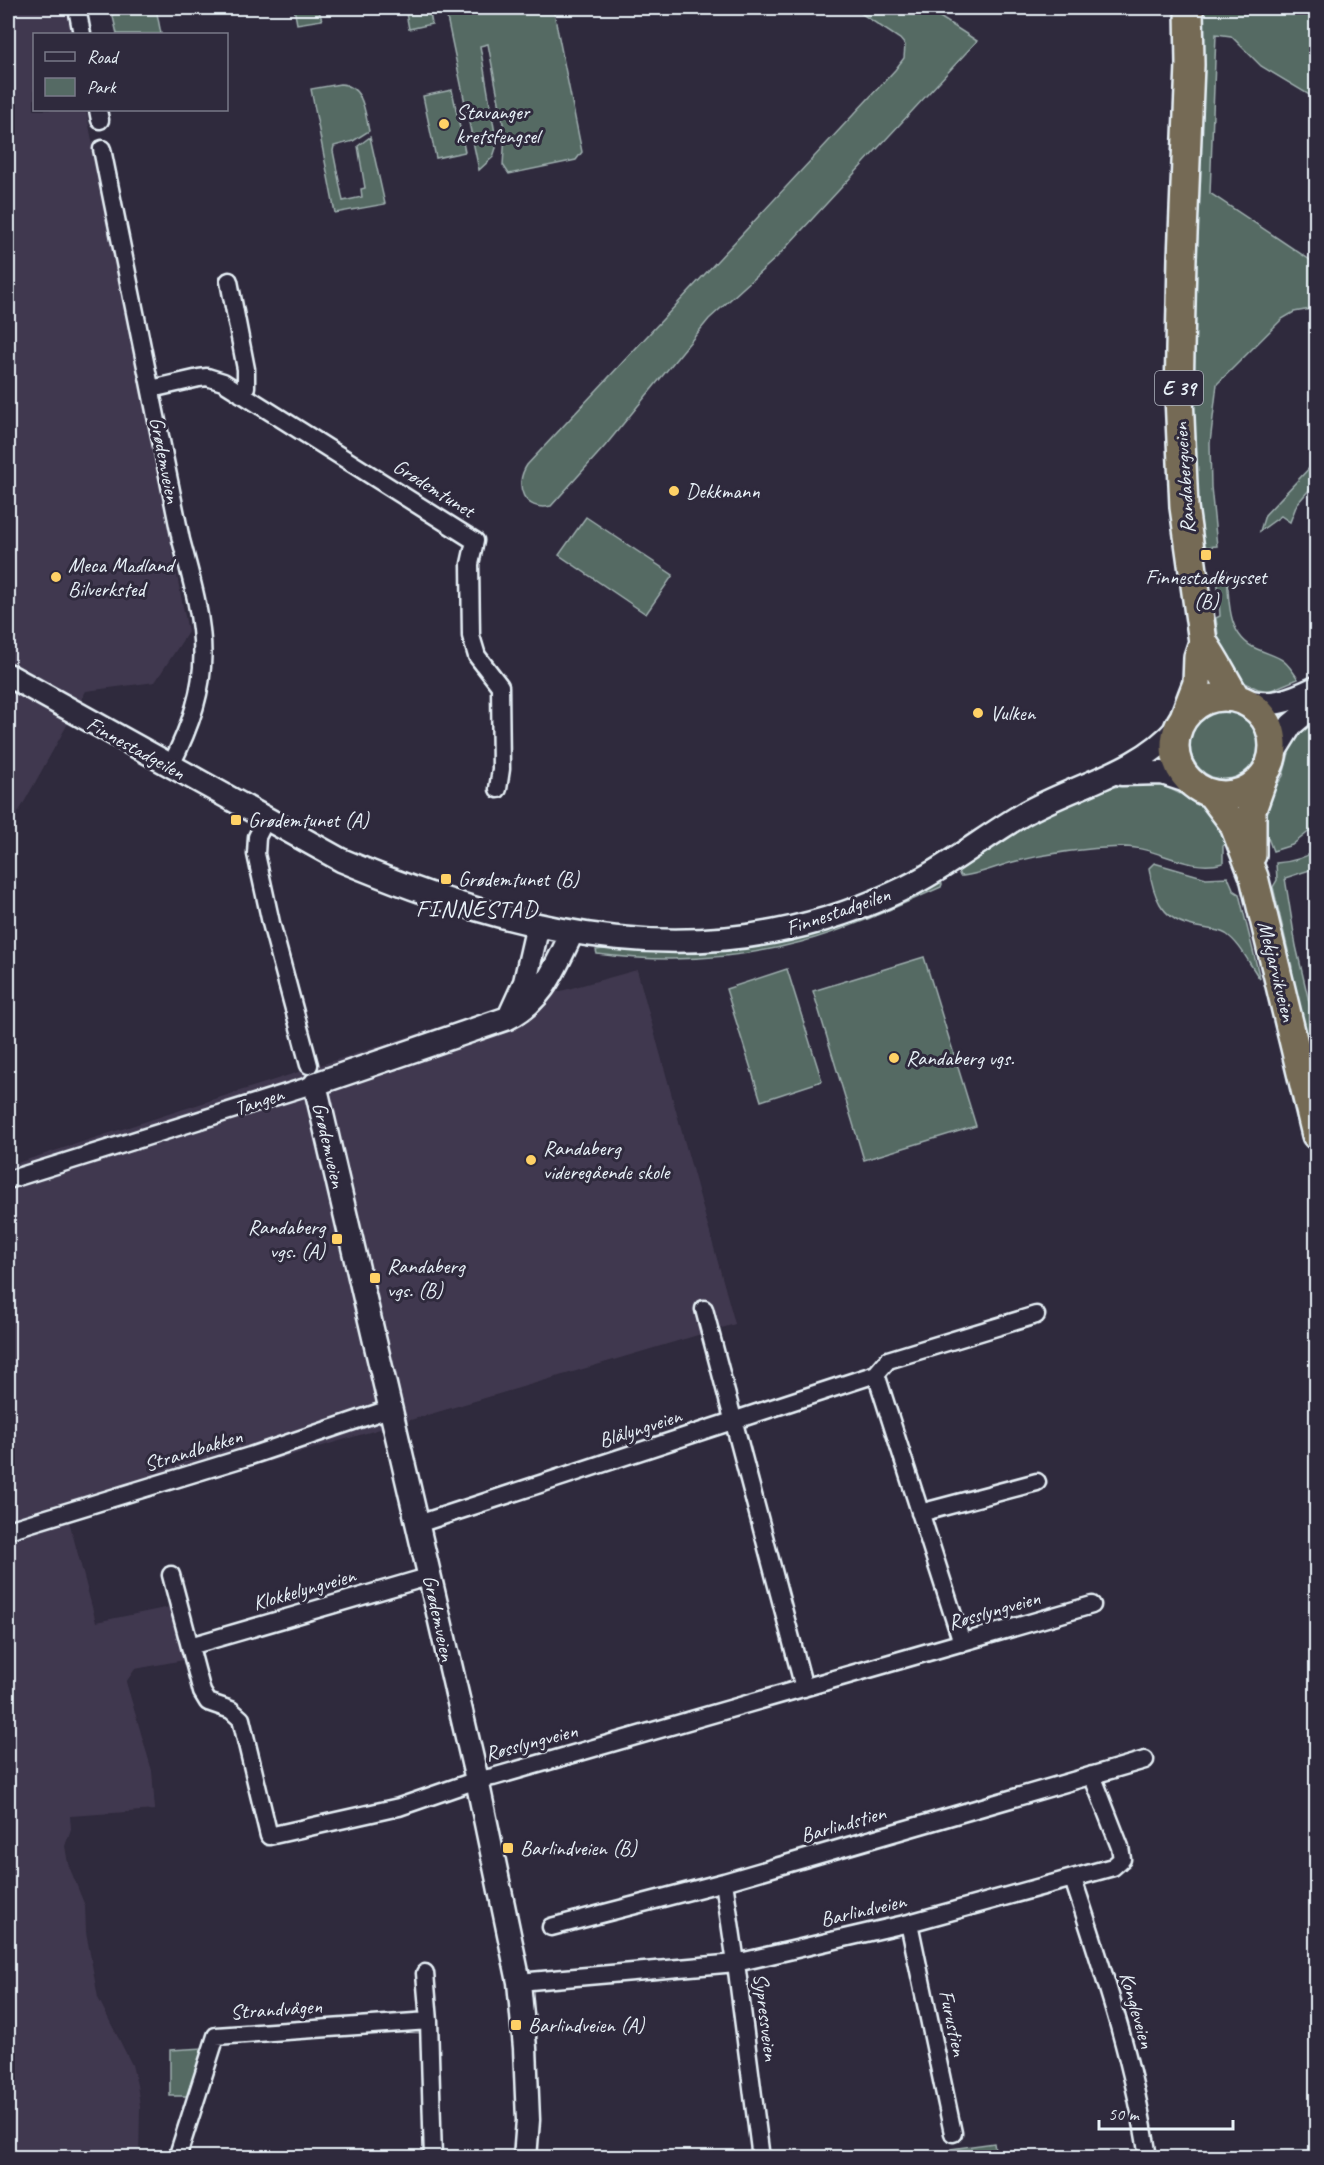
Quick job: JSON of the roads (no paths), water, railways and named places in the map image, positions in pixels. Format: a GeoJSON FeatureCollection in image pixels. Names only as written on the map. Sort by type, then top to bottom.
{"type":"FeatureCollection","features":[{"type":"Feature","properties":{"kind":"highway","name":"Randabergveien"},"geometry":{"type":"LineString","coordinates":[[1180,8],[1186,132]]}},
{"type":"Feature","properties":{"kind":"highway","name":"Randabergveien"},"geometry":{"type":"LineString","coordinates":[[1181,722],[1197,683],[1198,657],[1203,642],[1188,545],[1180,445],[1180,338],[1190,65],[1189,8]]}},
{"type":"Feature","properties":{"kind":"highway","name":"Randabergveien"},"geometry":{"type":"LineString","coordinates":[[1203,642],[1237,699]]}},
{"type":"Feature","properties":{"kind":"highway"},"geometry":{"type":"LineString","coordinates":[[1181,722],[1192,708],[1213,698],[1237,699]]}},
{"type":"Feature","properties":{"kind":"highway","name":"E 39"},"geometry":{"type":"LineString","coordinates":[[1237,699],[1248,703],[1265,719],[1273,742],[1268,765]]}},
{"type":"Feature","properties":{"kind":"highway","name":"E 39"},"geometry":{"type":"LineString","coordinates":[[1181,722],[1175,739],[1176,757],[1182,773],[1200,788]]}},
{"type":"Feature","properties":{"kind":"highway"},"geometry":{"type":"LineString","coordinates":[[1200,788],[1234,795],[1246,790],[1268,765]]}},
{"type":"Feature","properties":{"kind":"highway","name":"Mekjarvikveien"},"geometry":{"type":"LineString","coordinates":[[1254,877],[1251,839],[1252,810],[1268,765]]}},
{"type":"Feature","properties":{"kind":"highway","name":"Mekjarvikveien"},"geometry":{"type":"LineString","coordinates":[[1200,788],[1233,823],[1254,877],[1317,1135]]}},
{"type":"Feature","properties":{"kind":"main road","name":"Finnestadgeilen"},"geometry":{"type":"LineString","coordinates":[[8,675],[340,860],[390,881],[479,910],[572,933],[625,940],[687,942],[746,937],[804,925],[858,908],[894,893],[940,868],[1026,813],[1059,795],[1111,775],[1157,749],[1181,722]]}},
{"type":"Feature","properties":{"kind":"main road"},"geometry":{"type":"LineString","coordinates":[[1237,699],[1274,704],[1317,688]]}},
{"type":"Feature","properties":{"kind":"main road"},"geometry":{"type":"LineString","coordinates":[[1268,765],[1291,725],[1317,704]]}},
{"type":"Feature","properties":{"kind":"main road","name":"Finnestadgeilen"},"geometry":{"type":"LineString","coordinates":[[1111,775],[1150,772],[1172,776],[1200,788]]}},
{"type":"Feature","properties":{"kind":"main road"},"geometry":{"type":"LineString","coordinates":[[508,1018],[525,982],[538,925]]}},
{"type":"Feature","properties":{"kind":"main road"},"geometry":{"type":"LineString","coordinates":[[508,1018],[527,1007],[536,998],[572,933]]}},
{"type":"Feature","properties":{"kind":"main road","name":"Tangen"},"geometry":{"type":"LineString","coordinates":[[312,1075],[508,1018]]}},
{"type":"Feature","properties":{"kind":"main road","name":"Grødemveien"},"geometry":{"type":"LineString","coordinates":[[312,1075],[389,1409],[431,1576],[519,1982],[527,2099],[525,2157]]}},
{"type":"Feature","properties":{"kind":"street"},"geometry":{"type":"LineString","coordinates":[[77,8],[82,33]]}},
{"type":"Feature","properties":{"kind":"street","name":"Grødemveien"},"geometry":{"type":"LineString","coordinates":[[102,148],[181,540],[198,602],[203,640],[202,672],[195,710],[170,767]]}},
{"type":"Feature","properties":{"kind":"street"},"geometry":{"type":"LineString","coordinates":[[230,281],[246,369],[246,387],[241,394]]}},
{"type":"Feature","properties":{"kind":"street","name":"Grødemtunet"},"geometry":{"type":"LineString","coordinates":[[151,388],[207,377],[223,382],[475,541],[470,564],[471,636],[477,656],[500,686],[501,769],[498,789]]}},
{"type":"Feature","properties":{"kind":"street","name":"Grødemveien"},"geometry":{"type":"LineString","coordinates":[[266,819],[257,837],[256,854],[271,923],[312,1075]]}},
{"type":"Feature","properties":{"kind":"street","name":"Tangen"},"geometry":{"type":"LineString","coordinates":[[8,1180],[312,1075]]}},
{"type":"Feature","properties":{"kind":"street"},"geometry":{"type":"LineString","coordinates":[[704,1309],[804,1688]]}},
{"type":"Feature","properties":{"kind":"street","name":"Blålyngveien"},"geometry":{"type":"LineString","coordinates":[[418,1524],[876,1374],[888,1360],[1036,1315]]}},
{"type":"Feature","properties":{"kind":"street"},"geometry":{"type":"LineString","coordinates":[[876,1374],[962,1643]]}},
{"type":"Feature","properties":{"kind":"street","name":"Strandbakken"},"geometry":{"type":"LineString","coordinates":[[8,1530],[250,1456],[389,1409]]}},
{"type":"Feature","properties":{"kind":"street"},"geometry":{"type":"LineString","coordinates":[[920,1514],[1037,1482]]}},
{"type":"Feature","properties":{"kind":"street"},"geometry":{"type":"LineString","coordinates":[[171,1575],[189,1646]]}},
{"type":"Feature","properties":{"kind":"street","name":"Klokkelyngveien"},"geometry":{"type":"LineString","coordinates":[[189,1646],[431,1576]]}},
{"type":"Feature","properties":{"kind":"street","name":"Røsslyngveien"},"geometry":{"type":"LineString","coordinates":[[189,1646],[202,1692],[208,1702],[231,1710],[241,1719],[269,1836],[399,1807],[477,1780],[1092,1605]]}},
{"type":"Feature","properties":{"kind":"street","name":"Barlindstien"},"geometry":{"type":"LineString","coordinates":[[551,1927],[724,1882],[1145,1760]]}},
{"type":"Feature","properties":{"kind":"street","name":"Barlindveien"},"geometry":{"type":"LineString","coordinates":[[519,1982],[736,1963],[909,1923],[1113,1866],[1122,1859],[1120,1847],[1092,1775]]}},
{"type":"Feature","properties":{"kind":"street","name":"Kongleveien"},"geometry":{"type":"LineString","coordinates":[[1073,1879],[1123,2036],[1143,2122],[1148,2157]]}},
{"type":"Feature","properties":{"kind":"street","name":"Sypressveien"},"geometry":{"type":"LineString","coordinates":[[724,1882],[761,2157]]}},
{"type":"Feature","properties":{"kind":"street","name":"Furustien"},"geometry":{"type":"LineString","coordinates":[[909,1923],[953,2133]]}},
{"type":"Feature","properties":{"kind":"street"},"geometry":{"type":"LineString","coordinates":[[425,1973],[429,2021],[433,2157]]}},
{"type":"Feature","properties":{"kind":"street","name":"Strandvågen"},"geometry":{"type":"LineString","coordinates":[[179,2157],[216,2036],[429,2021]]}},
{"type":"Feature","properties":{"kind":"place","name":"Stavanger kretsfengsel"},"geometry":{"type":"Point","coordinates":[444,124]}},
{"type":"Feature","properties":{"kind":"place","name":"Dekkmann"},"geometry":{"type":"Point","coordinates":[674,491]}},
{"type":"Feature","properties":{"kind":"place","name":"Finnestadkrysset (B)"},"geometry":{"type":"Point","coordinates":[1206,555]}},
{"type":"Feature","properties":{"kind":"place","name":"Meca Madland Bilverksted"},"geometry":{"type":"Point","coordinates":[56,577]}},
{"type":"Feature","properties":{"kind":"place","name":"Vulken"},"geometry":{"type":"Point","coordinates":[978,713]}},
{"type":"Feature","properties":{"kind":"place","name":"Grødemtunet (A)"},"geometry":{"type":"Point","coordinates":[236,820]}},
{"type":"Feature","properties":{"kind":"place","name":"Grødemtunet (B)"},"geometry":{"type":"Point","coordinates":[446,879]}},
{"type":"Feature","properties":{"kind":"place","name":"Randaberg vgs."},"geometry":{"type":"Point","coordinates":[894,1058]}},
{"type":"Feature","properties":{"kind":"place","name":"Randaberg videregående skole"},"geometry":{"type":"Point","coordinates":[531,1160]}},
{"type":"Feature","properties":{"kind":"place","name":"Randaberg vgs. (A)"},"geometry":{"type":"Point","coordinates":[337,1239]}},
{"type":"Feature","properties":{"kind":"place","name":"Randaberg vgs. (B)"},"geometry":{"type":"Point","coordinates":[375,1278]}},
{"type":"Feature","properties":{"kind":"place","name":"Barlindveien (B)"},"geometry":{"type":"Point","coordinates":[508,1848]}},
{"type":"Feature","properties":{"kind":"place","name":"Barlindveien (A)"},"geometry":{"type":"Point","coordinates":[516,2025]}},
{"type":"Feature","properties":{"kind":"district","name":"FINNESTAD"},"geometry":{"type":"Point","coordinates":[477,909]}}]}
